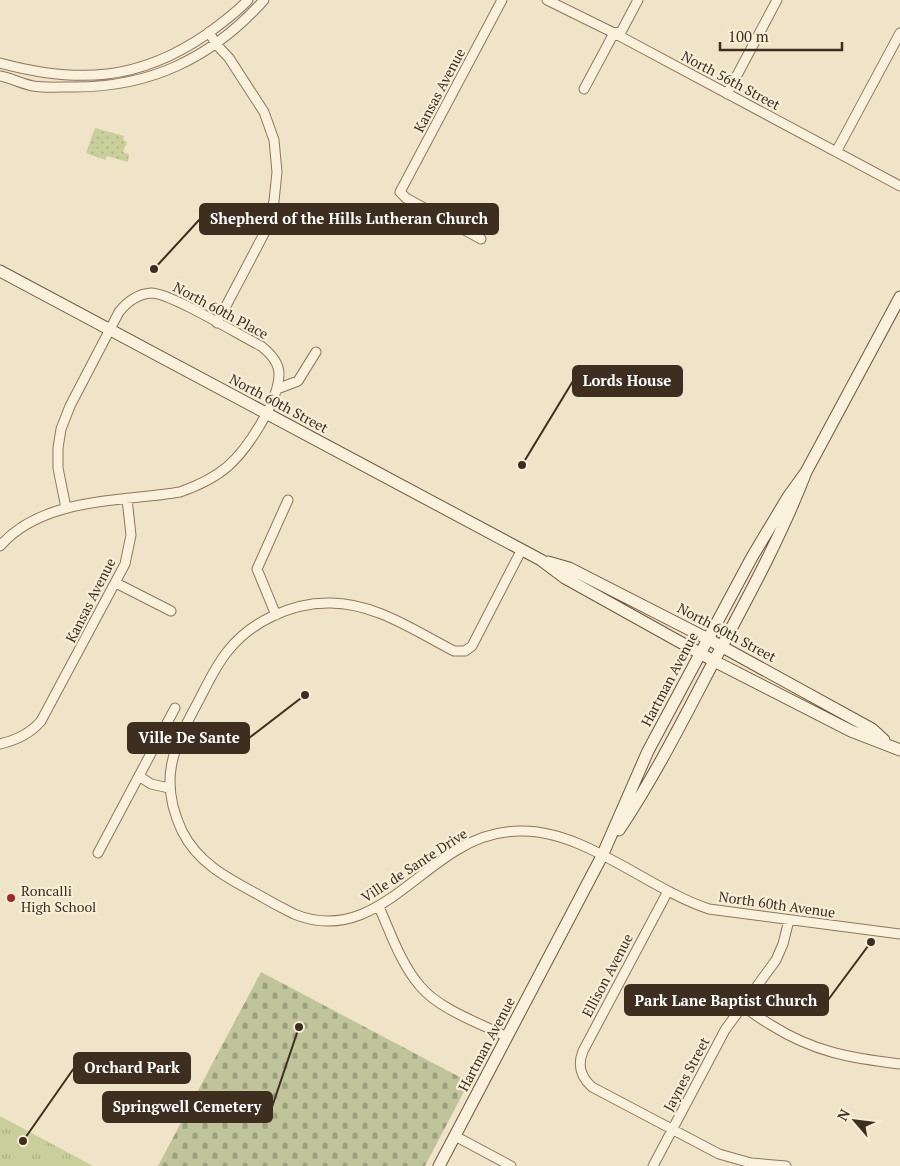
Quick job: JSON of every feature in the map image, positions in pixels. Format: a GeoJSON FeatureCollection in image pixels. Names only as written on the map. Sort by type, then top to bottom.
{"type":"FeatureCollection","features":[{"type":"Feature","properties":{"kind":"main road","name":"North 60th Street"},"geometry":{"type":"LineString","coordinates":[[1,274],[522,549],[541,560],[565,578],[714,661],[851,730],[896,748]]}},
{"type":"Feature","properties":{"kind":"main road","name":"Hartman Avenue"},"geometry":{"type":"LineString","coordinates":[[602,856],[636,804],[678,731],[791,509],[806,472],[900,297]]}},
{"type":"Feature","properties":{"kind":"main road","name":"Hartman Avenue"},"geometry":{"type":"LineString","coordinates":[[439,1166],[602,856],[648,751],[752,557],[788,496],[806,472]]}},
{"type":"Feature","properties":{"kind":"main road","name":"North 60th Street"},"geometry":{"type":"LineString","coordinates":[[541,560],[570,568],[722,646],[872,729],[896,748]]}},
{"type":"Feature","properties":{"kind":"street"},"geometry":{"type":"LineString","coordinates":[[0,63],[46,74],[74,76],[127,71],[162,60],[238,12],[248,0]]}},
{"type":"Feature","properties":{"kind":"street"},"geometry":{"type":"LineString","coordinates":[[0,76],[32,86],[105,87],[123,84],[164,72],[188,61],[233,32],[264,0]]}},
{"type":"Feature","properties":{"kind":"street","name":"Kansas Avenue"},"geometry":{"type":"LineString","coordinates":[[481,239],[406,198],[400,192],[502,0]]}},
{"type":"Feature","properties":{"kind":"street","name":"North 56th Street"},"geometry":{"type":"LineString","coordinates":[[547,0],[614,33],[900,186]]}},
{"type":"Feature","properties":{"kind":"street"},"geometry":{"type":"LineString","coordinates":[[584,89],[614,33],[621,32],[638,0]]}},
{"type":"Feature","properties":{"kind":"street"},"geometry":{"type":"LineString","coordinates":[[727,94],[777,0]]}},
{"type":"Feature","properties":{"kind":"street"},"geometry":{"type":"LineString","coordinates":[[209,32],[216,44],[229,58],[264,112],[274,140],[277,172],[274,201],[266,230],[217,323]]}},
{"type":"Feature","properties":{"kind":"street"},"geometry":{"type":"LineString","coordinates":[[836,152],[900,33]]}},
{"type":"Feature","properties":{"kind":"street","name":"North 60th Place"},"geometry":{"type":"LineString","coordinates":[[66,508],[58,468],[58,448],[61,429],[70,406],[119,312],[130,300],[150,293],[169,297],[266,350],[273,357],[278,369],[277,388],[266,414]]}},
{"type":"Feature","properties":{"kind":"street"},"geometry":{"type":"LineString","coordinates":[[277,388],[298,381],[316,352]]}},
{"type":"Feature","properties":{"kind":"street"},"geometry":{"type":"LineString","coordinates":[[0,546],[10,536],[35,519],[66,508],[180,492],[212,478],[242,452],[266,414]]}},
{"type":"Feature","properties":{"kind":"street","name":"Kansas Avenue"},"geometry":{"type":"LineString","coordinates":[[0,744],[11,742],[31,731],[46,714],[116,583],[125,564],[130,545],[131,525],[127,499]]}},
{"type":"Feature","properties":{"kind":"street"},"geometry":{"type":"LineString","coordinates":[[276,615],[258,569],[288,500]]}},
{"type":"Feature","properties":{"kind":"street","name":"Ville de Sante Drive"},"geometry":{"type":"LineString","coordinates":[[522,549],[472,646],[465,651],[454,651],[386,616],[366,608],[347,604],[328,602],[310,604],[294,608],[256,625],[238,640],[215,670],[178,741],[170,773],[169,788],[176,814],[188,841],[207,864],[228,878],[294,914],[316,920],[343,920],[357,917],[379,907],[457,849],[476,840],[496,834],[521,831],[549,833],[574,841],[602,856]]}},
{"type":"Feature","properties":{"kind":"street"},"geometry":{"type":"LineString","coordinates":[[116,583],[171,611]]}},
{"type":"Feature","properties":{"kind":"street"},"geometry":{"type":"LineString","coordinates":[[98,853],[175,708]]}},
{"type":"Feature","properties":{"kind":"street"},"geometry":{"type":"LineString","coordinates":[[139,776],[151,784],[169,788]]}},
{"type":"Feature","properties":{"kind":"street","name":"North 60th Avenue"},"geometry":{"type":"LineString","coordinates":[[602,856],[697,905],[715,910],[900,934]]}},
{"type":"Feature","properties":{"kind":"street","name":"Ellison Avenue"},"geometry":{"type":"LineString","coordinates":[[668,891],[583,1051],[580,1065],[582,1074],[592,1087],[672,1130]]}},
{"type":"Feature","properties":{"kind":"street"},"geometry":{"type":"LineString","coordinates":[[379,907],[404,962],[421,987],[448,1008],[507,1037]]}},
{"type":"Feature","properties":{"kind":"street","name":"Jaynes Street"},"geometry":{"type":"LineString","coordinates":[[653,1166],[725,1030],[776,960],[783,944],[789,920]]}},
{"type":"Feature","properties":{"kind":"street"},"geometry":{"type":"LineString","coordinates":[[742,1005],[756,1016],[810,1046],[847,1057],[900,1064]]}},
{"type":"Feature","properties":{"kind":"street"},"geometry":{"type":"LineString","coordinates":[[672,1130],[719,1154],[736,1160],[786,1166]]}},
{"type":"Feature","properties":{"kind":"street"},"geometry":{"type":"LineString","coordinates":[[455,1136],[511,1166]]}},
{"type":"Feature","properties":{"kind":"green space"},"geometry":{"type":"Polygon","coordinates":[[[95,128],[124,136],[123,140],[127,142],[123,152],[129,154],[128,162],[107,156],[105,160],[86,153],[95,128]]]}},
{"type":"Feature","properties":{"kind":"green space"},"geometry":{"type":"Polygon","coordinates":[[[261,972],[469,1082],[425,1166],[158,1166],[261,972]]]}},
{"type":"Feature","properties":{"kind":"green space"},"geometry":{"type":"Polygon","coordinates":[[[0,1116],[93,1166],[0,1166],[0,1116]]]}},
{"type":"Feature","properties":{"kind":"place","name":"Shepherd of the Hills Lutheran Church"},"geometry":{"type":"Point","coordinates":[154,269]}},
{"type":"Feature","properties":{"kind":"place","name":"Lords House"},"geometry":{"type":"Point","coordinates":[522,465]}},
{"type":"Feature","properties":{"kind":"place","name":"Ville De Sante"},"geometry":{"type":"Point","coordinates":[305,695]}},
{"type":"Feature","properties":{"kind":"place","name":"Roncalli High School"},"geometry":{"type":"Point","coordinates":[11,898]}},
{"type":"Feature","properties":{"kind":"place","name":"Park Lane Baptist Church"},"geometry":{"type":"Point","coordinates":[871,942]}},
{"type":"Feature","properties":{"kind":"place","name":"Springwell Cemetery"},"geometry":{"type":"Point","coordinates":[299,1027]}},
{"type":"Feature","properties":{"kind":"place","name":"Orchard Park"},"geometry":{"type":"Point","coordinates":[23,1141]}}]}
